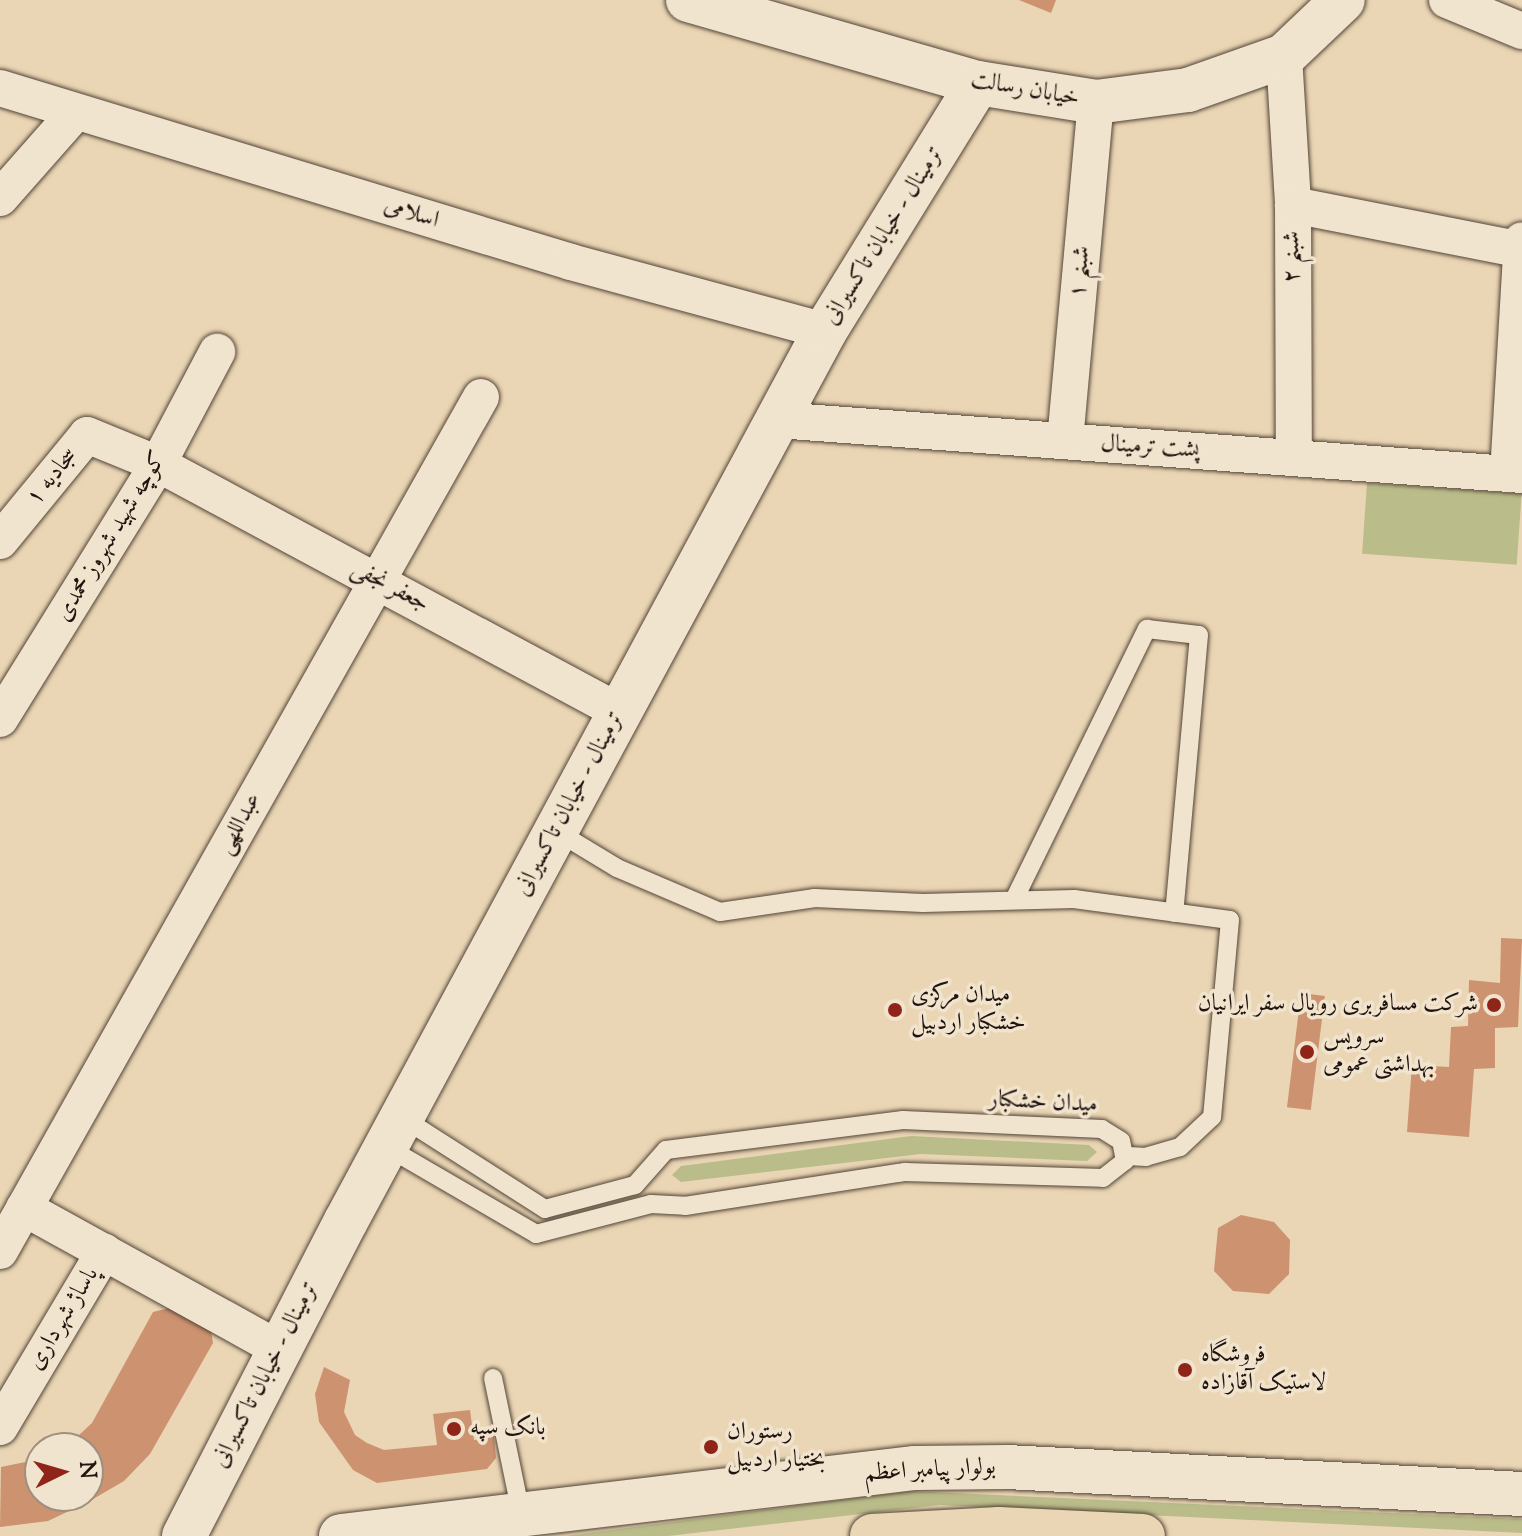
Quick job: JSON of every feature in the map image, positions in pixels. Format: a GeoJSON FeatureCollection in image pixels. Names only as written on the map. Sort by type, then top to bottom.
{"type":"FeatureCollection","features":[{"type":"Feature","properties":{"kind":"main road"},"geometry":{"type":"LineString","coordinates":[[872,1536],[999,1529],[1143,1536]]}},
{"type":"Feature","properties":{"kind":"street","name":"خیابان رسالت"},"geometry":{"type":"LineString","coordinates":[[688,0],[978,83],[1096,102],[1188,90],[1284,56],[1343,0]]}},
{"type":"Feature","properties":{"kind":"street"},"geometry":{"type":"LineString","coordinates":[[1447,0],[1522,31]]}},
{"type":"Feature","properties":{"kind":"street","name":"شبنم ۲"},"geometry":{"type":"LineString","coordinates":[[1284,56],[1293,205],[1294,458]]}},
{"type":"Feature","properties":{"kind":"street","name":"ترمینال - خیابان تاکسیرانی"},"geometry":{"type":"LineString","coordinates":[[184,1536],[278,1348],[825,331],[978,83]]}},
{"type":"Feature","properties":{"kind":"street","name":"اسلامی"},"geometry":{"type":"LineString","coordinates":[[0,88],[571,262],[825,331]]}},
{"type":"Feature","properties":{"kind":"street","name":"شبنم ۱"},"geometry":{"type":"LineString","coordinates":[[1065,441],[1096,102]]}},
{"type":"Feature","properties":{"kind":"street"},"geometry":{"type":"LineString","coordinates":[[0,198],[75,113]]}},
{"type":"Feature","properties":{"kind":"street"},"geometry":{"type":"LineString","coordinates":[[1293,205],[1521,246],[1515,474]]}},
{"type":"Feature","properties":{"kind":"street","name":"کوچه شهید شهروز محمدی"},"geometry":{"type":"LineString","coordinates":[[0,719],[158,464],[217,352]]}},
{"type":"Feature","properties":{"kind":"street","name":"عبداللهی"},"geometry":{"type":"LineString","coordinates":[[0,1251],[481,397]]}},
{"type":"Feature","properties":{"kind":"street","name":"پشت ترمینال"},"geometry":{"type":"LineString","coordinates":[[777,420],[1515,474]]}},
{"type":"Feature","properties":{"kind":"street","name":"سجادیه ۱"},"geometry":{"type":"LineString","coordinates":[[0,541],[87,435],[158,464]]}},
{"type":"Feature","properties":{"kind":"street","name":"جعفر نجفی"},"geometry":{"type":"LineString","coordinates":[[158,464],[620,712]]}},
{"type":"Feature","properties":{"kind":"street"},"geometry":{"type":"LineString","coordinates":[[24,1208],[278,1348]]}},
{"type":"Feature","properties":{"kind":"street","name":"پاساژ شهرداری"},"geometry":{"type":"LineString","coordinates":[[0,1427],[104,1252]]}},
{"type":"Feature","properties":{"kind":"street","name":"بولوار پیامبر اعظم"},"geometry":{"type":"LineString","coordinates":[[341,1536],[915,1468],[1007,1467],[1522,1494]]}},
{"type":"Feature","properties":{"kind":"lane"},"geometry":{"type":"LineString","coordinates":[[1015,898],[1147,629],[1199,635],[1174,913]]}},
{"type":"Feature","properties":{"kind":"lane"},"geometry":{"type":"LineString","coordinates":[[393,1132],[536,1234],[651,1204],[685,1206],[905,1172],[1103,1178],[1120,1168],[1124,1156],[1146,1157],[1180,1147],[1212,1117],[1230,920],[1074,899],[1015,898],[923,903],[815,898],[720,912],[617,868],[556,831]]}},
{"type":"Feature","properties":{"kind":"lane","name":"میدان خشکبار"},"geometry":{"type":"LineString","coordinates":[[393,1132],[545,1209],[635,1185],[666,1150],[903,1120],[1102,1129],[1121,1141],[1124,1156]]}},
{"type":"Feature","properties":{"kind":"lane"},"geometry":{"type":"LineString","coordinates":[[493,1378],[521,1513]]}},
{"type":"Feature","properties":{"kind":"green space"},"geometry":{"type":"Polygon","coordinates":[[[1367,483],[1522,494],[1517,565],[1362,554],[1367,483]]]}},
{"type":"Feature","properties":{"kind":"green space"},"geometry":{"type":"Polygon","coordinates":[[[911,1136],[1089,1145],[1097,1152],[1087,1161],[921,1154],[681,1182],[672,1175],[681,1166],[911,1136]]]}},
{"type":"Feature","properties":{"kind":"green space"},"geometry":{"type":"Polygon","coordinates":[[[909,1491],[1522,1519],[1522,1533],[940,1505],[668,1536],[566,1536],[909,1491]]]}},
{"type":"Feature","properties":{"kind":"building"},"geometry":{"type":"Polygon","coordinates":[[[1019,0],[1056,0],[1051,13],[1019,0]]]}},
{"type":"Feature","properties":{"kind":"building"},"geometry":{"type":"Polygon","coordinates":[[[1501,938],[1522,939],[1518,1027],[1495,1028],[1495,1068],[1474,1069],[1469,1137],[1407,1132],[1412,1065],[1449,1067],[1451,1027],[1468,1026],[1469,980],[1500,983],[1501,938]]]}},
{"type":"Feature","properties":{"kind":"building","name":"سرویس بهداشتی عمومی"},"geometry":{"type":"Polygon","coordinates":[[[1301,993],[1325,996],[1311,1110],[1287,1107],[1301,993]]]}},
{"type":"Feature","properties":{"kind":"building"},"geometry":{"type":"Polygon","coordinates":[[[1241,1215],[1274,1222],[1290,1240],[1289,1274],[1269,1294],[1233,1291],[1214,1271],[1218,1228],[1241,1215]]]}},
{"type":"Feature","properties":{"kind":"building"},"geometry":{"type":"Polygon","coordinates":[[[169,1308],[211,1331],[213,1343],[150,1454],[124,1481],[104,1493],[104,1432],[82,1432],[92,1423],[153,1312],[169,1308]]]}},
{"type":"Feature","properties":{"kind":"building","name":"بانک سپه"},"geometry":{"type":"Polygon","coordinates":[[[324,1367],[350,1380],[344,1412],[355,1435],[367,1443],[384,1450],[437,1445],[433,1414],[470,1410],[474,1440],[494,1437],[496,1458],[487,1469],[377,1483],[353,1470],[319,1422],[315,1394],[324,1367]]]}},
{"type":"Feature","properties":{"kind":"building"},"geometry":{"type":"Polygon","coordinates":[[[24,1462],[24,1512],[67,1512],[48,1521],[0,1527],[1,1467],[24,1462]]]}},
{"type":"Feature","properties":{"kind":"place","name":"شرکت مسافربری رویال سفر ایرانیان"},"geometry":{"type":"Point","coordinates":[1494,1005]}},
{"type":"Feature","properties":{"kind":"place","name":"میدان مرکزی خشکبار اردبیل"},"geometry":{"type":"Point","coordinates":[895,1010]}},
{"type":"Feature","properties":{"kind":"place","name":"سرویس بهداشتی عمومی"},"geometry":{"type":"Point","coordinates":[1307,1052]}},
{"type":"Feature","properties":{"kind":"place","name":"فروشگاه لاستیک آقازاده"},"geometry":{"type":"Point","coordinates":[1185,1370]}},
{"type":"Feature","properties":{"kind":"place","name":"بانک سپه"},"geometry":{"type":"Point","coordinates":[454,1429]}},
{"type":"Feature","properties":{"kind":"place","name":"رستوران بختیار اردبیل"},"geometry":{"type":"Point","coordinates":[711,1447]}}]}
